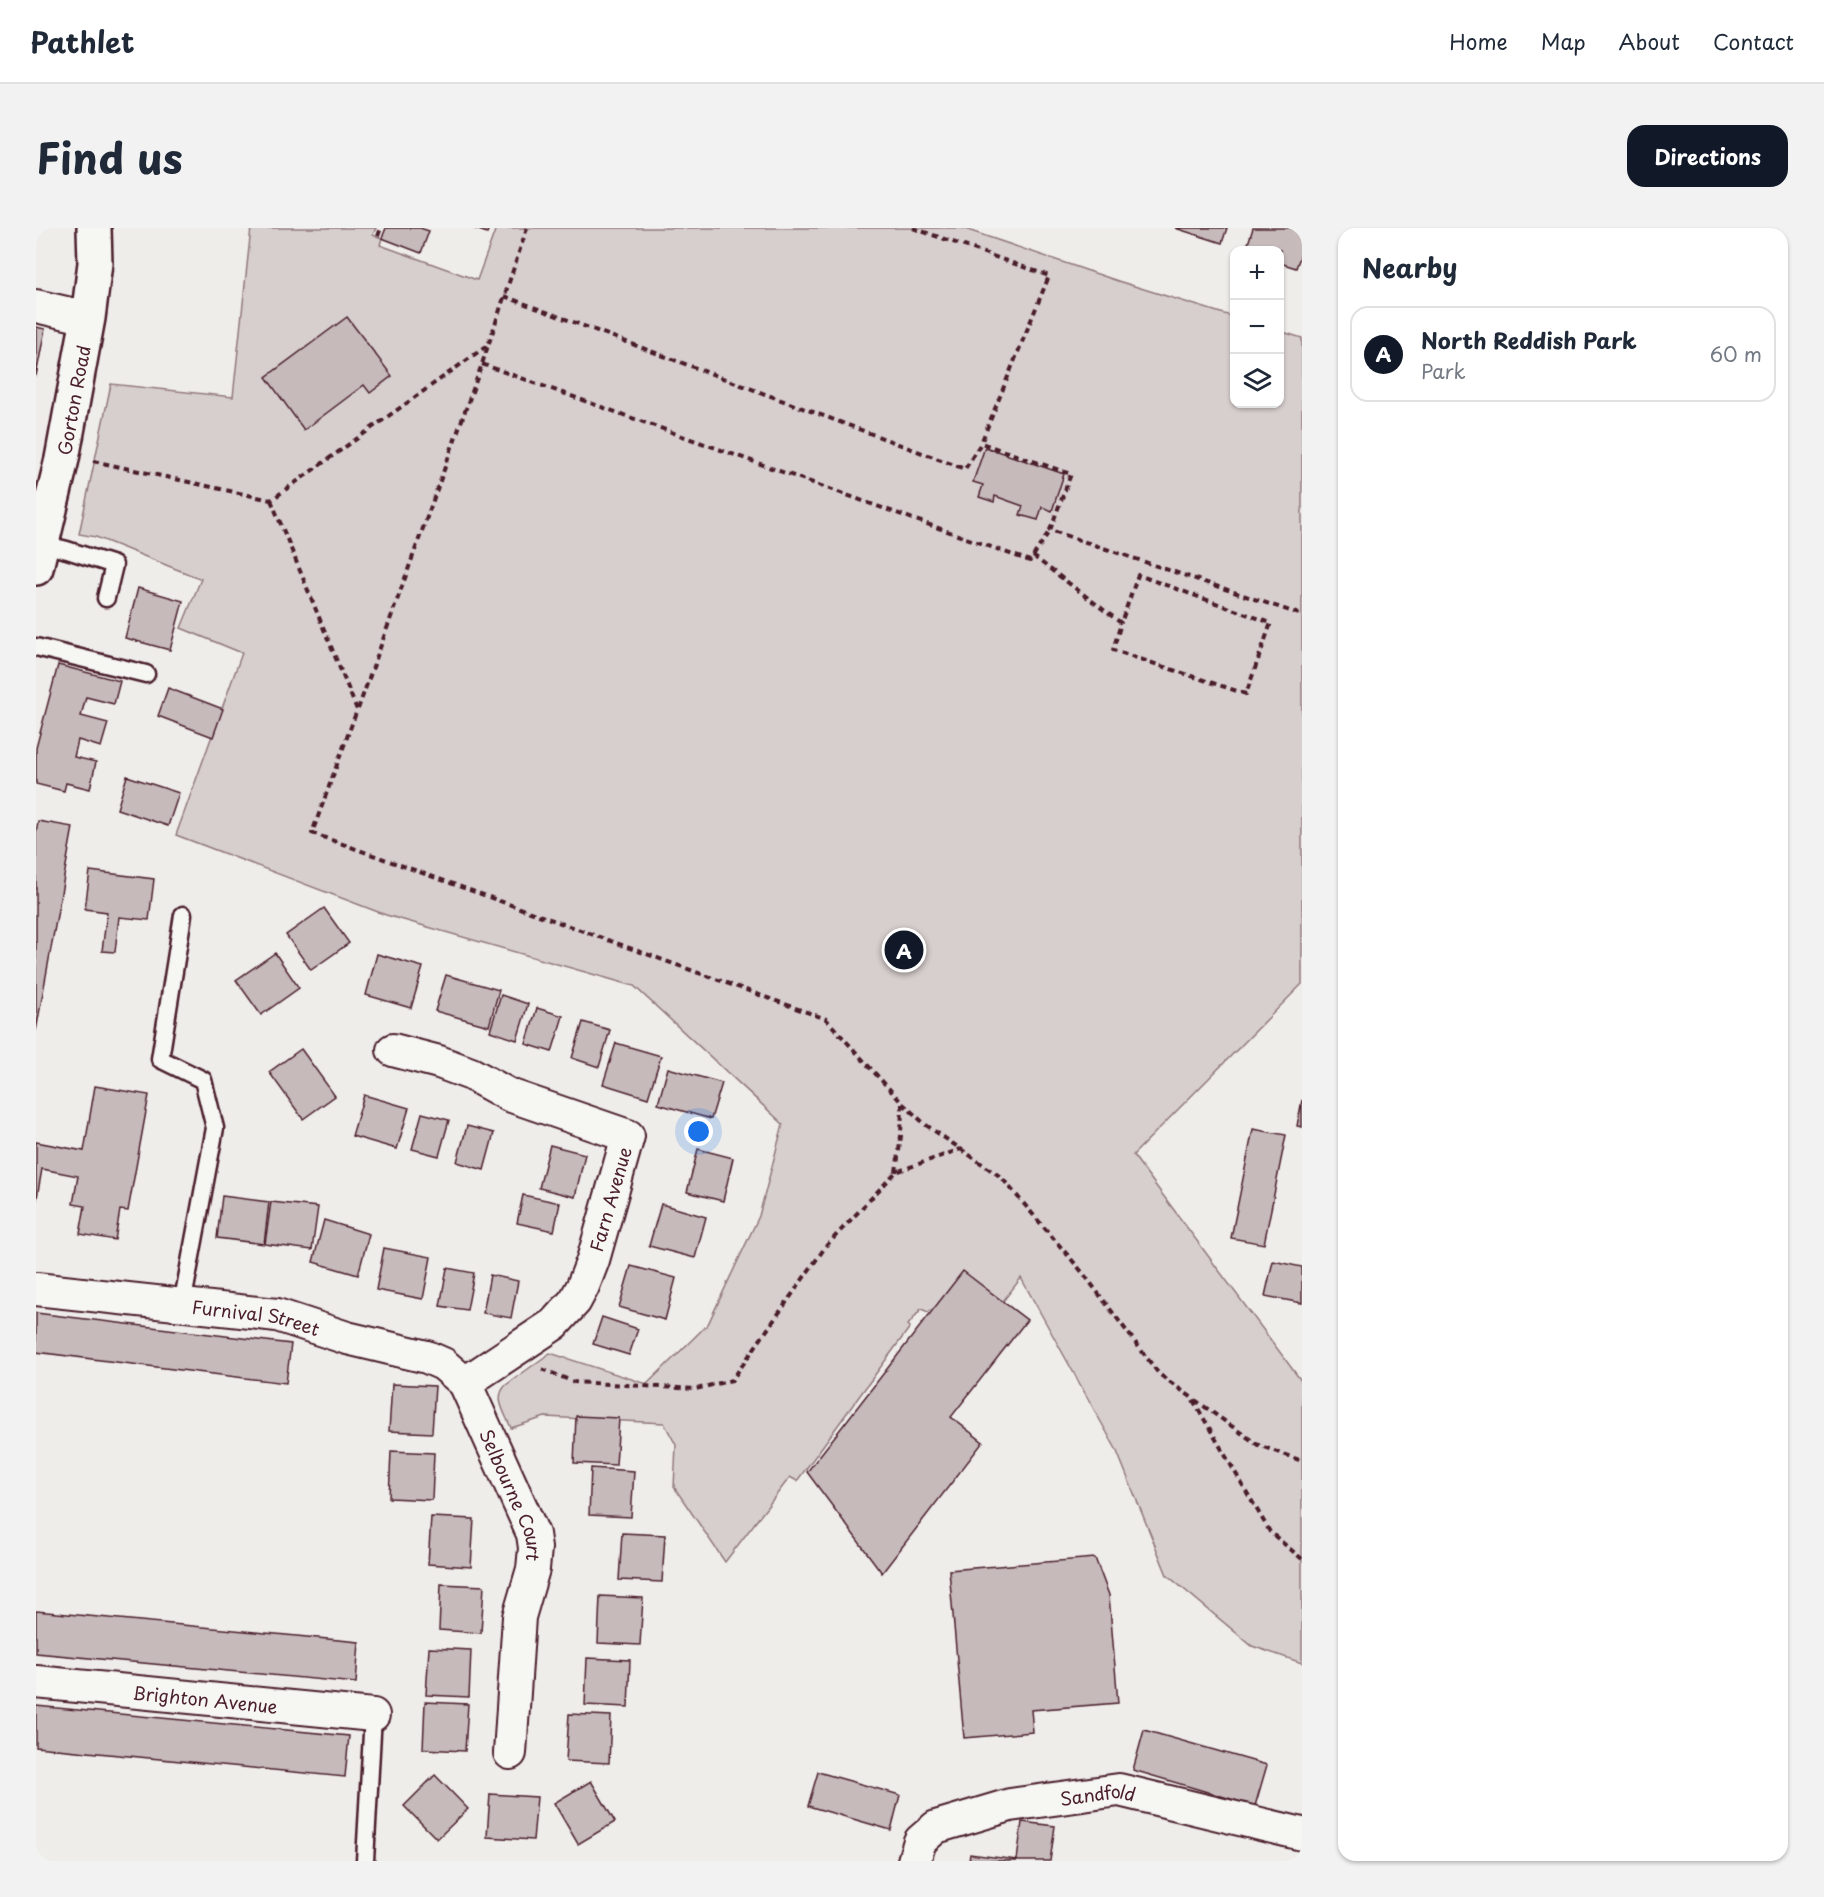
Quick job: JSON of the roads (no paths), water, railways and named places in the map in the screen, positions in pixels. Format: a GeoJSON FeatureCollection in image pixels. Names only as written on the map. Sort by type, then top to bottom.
{"type":"FeatureCollection","features":[{"type":"Feature","properties":{"kind":"main road","name":"Gorton Road"},"geometry":{"type":"LineString","coordinates":[[39,556],[62,459],[88,318],[95,264],[94,228]]}},
{"type":"Feature","properties":{"kind":"street"},"geometry":{"type":"LineString","coordinates":[[36,306],[88,318]]}},
{"type":"Feature","properties":{"kind":"street","name":"Farn Avenue"},"geometry":{"type":"LineString","coordinates":[[393,1050],[439,1062],[471,1074],[509,1095],[628,1136],[593,1260],[575,1301],[554,1324],[465,1383]]}},
{"type":"Feature","properties":{"kind":"street","name":"Furnival Street"},"geometry":{"type":"LineString","coordinates":[[36,1289],[277,1315],[347,1338],[427,1357],[443,1364],[465,1383]]}},
{"type":"Feature","properties":{"kind":"street","name":"Selbourne Court"},"geometry":{"type":"LineString","coordinates":[[465,1383],[533,1534],[535,1548],[533,1569],[519,1617],[510,1753]]}},
{"type":"Feature","properties":{"kind":"street","name":"Brighton Avenue"},"geometry":{"type":"LineString","coordinates":[[36,1682],[373,1715]]}},
{"type":"Feature","properties":{"kind":"street","name":"Sandfold"},"geometry":{"type":"LineString","coordinates":[[914,1861],[920,1841],[936,1827],[1010,1805],[1119,1790],[1302,1834]]}},
{"type":"Feature","properties":{"kind":"lane"},"geometry":{"type":"LineString","coordinates":[[39,556],[67,550],[114,565],[106,598]]}},
{"type":"Feature","properties":{"kind":"lane"},"geometry":{"type":"LineString","coordinates":[[36,647],[146,674]]}},
{"type":"Feature","properties":{"kind":"lane"},"geometry":{"type":"LineString","coordinates":[[183,915],[160,1059],[202,1080],[215,1128],[183,1305]]}},
{"type":"Feature","properties":{"kind":"lane"},"geometry":{"type":"LineString","coordinates":[[364,1861],[373,1715]]}},
{"type":"Feature","properties":{"kind":"place","name":"North Reddish Park"},"geometry":{"type":"Point","coordinates":[904,950]}}]}
